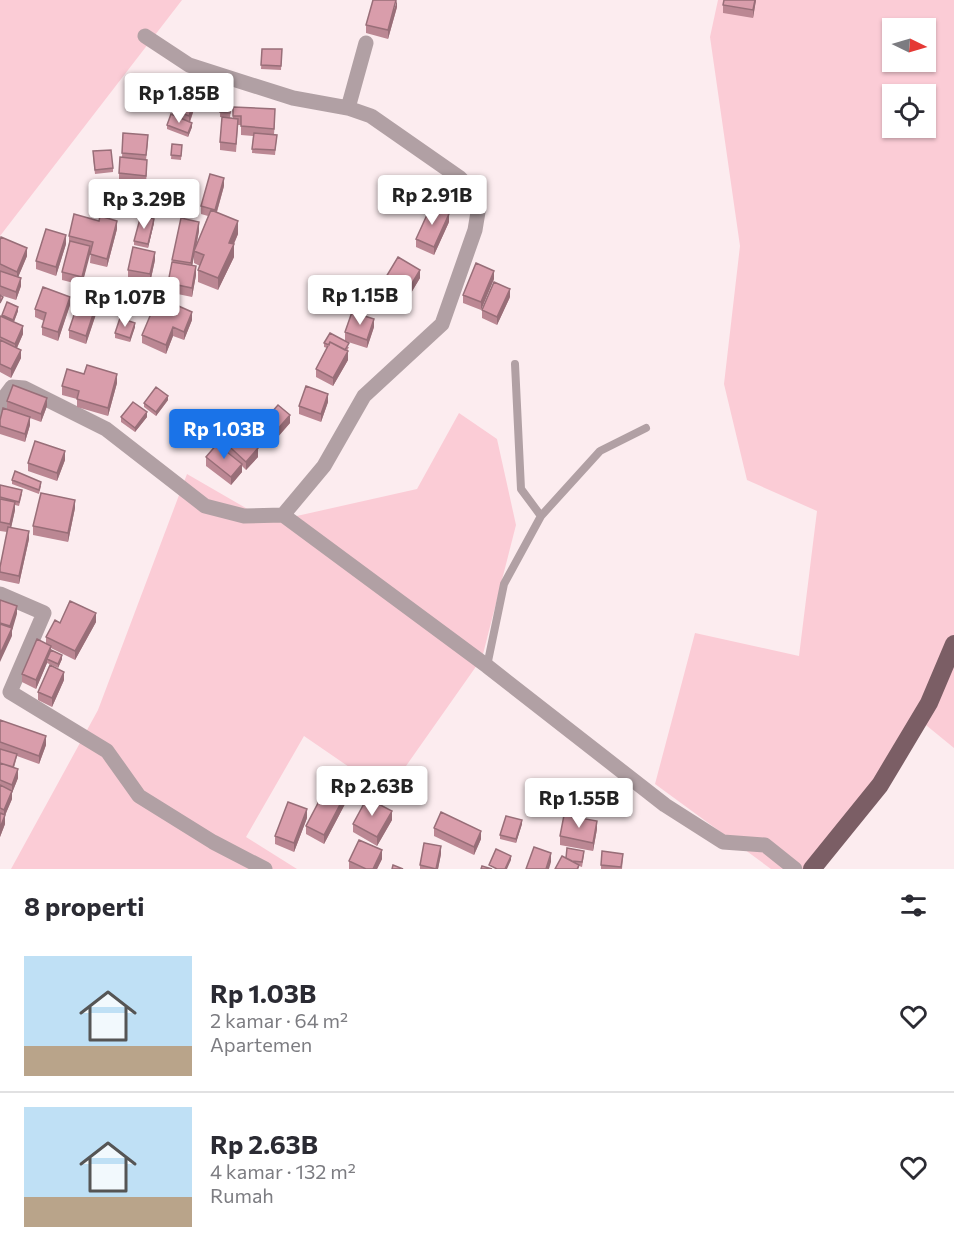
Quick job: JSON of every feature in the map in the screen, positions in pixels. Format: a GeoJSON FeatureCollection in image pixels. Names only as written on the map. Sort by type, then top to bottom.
{"type":"FeatureCollection","features":[{"type":"Feature","properties":{"kind":"main road"},"geometry":{"type":"LineString","coordinates":[[812,869],[880,785],[929,703],[954,644]]}},
{"type":"Feature","properties":{"kind":"street"},"geometry":{"type":"LineString","coordinates":[[145,36],[197,68],[293,98],[348,108],[371,116],[460,178],[472,191],[478,212],[475,230],[442,324],[364,396],[324,466],[283,515]]}},
{"type":"Feature","properties":{"kind":"street"},"geometry":{"type":"LineString","coordinates":[[348,108],[366,43]]}},
{"type":"Feature","properties":{"kind":"street"},"geometry":{"type":"LineString","coordinates":[[0,411],[12,387],[24,388],[106,429],[205,506],[244,516],[283,515],[487,666],[675,811],[723,842],[765,845],[795,869]]}},
{"type":"Feature","properties":{"kind":"street"},"geometry":{"type":"LineString","coordinates":[[0,594],[44,613],[10,692],[107,751],[139,796],[213,842],[266,869]]}},
{"type":"Feature","properties":{"kind":"lane"},"geometry":{"type":"LineString","coordinates":[[515,364],[521,489],[541,516]]}},
{"type":"Feature","properties":{"kind":"lane"},"geometry":{"type":"LineString","coordinates":[[487,666],[504,584],[541,516],[600,451],[646,428]]}},
{"type":"Feature","properties":{"kind":"shaded area"},"geometry":{"type":"Polygon","coordinates":[[[0,0],[182,0],[0,236],[0,0]]]}},
{"type":"Feature","properties":{"kind":"shaded area"},"geometry":{"type":"Polygon","coordinates":[[[718,0],[954,0],[954,748],[921,721],[815,869],[771,869],[655,784],[695,633],[799,656],[817,511],[747,480],[724,384],[740,246],[710,37],[718,0]]]}},
{"type":"Feature","properties":{"kind":"shaded area"},"geometry":{"type":"Polygon","coordinates":[[[459,413],[497,439],[516,525],[482,658],[387,793],[304,736],[246,837],[297,869],[11,869],[98,710],[187,474],[270,522],[417,489],[459,413]]]}},
{"type":"Feature","properties":{"kind":"building"},"geometry":{"type":"Polygon","coordinates":[[[373,0],[396,0],[388,30],[366,25],[373,0]]]}},
{"type":"Feature","properties":{"kind":"building"},"geometry":{"type":"Polygon","coordinates":[[[724,0],[755,0],[753,10],[723,5],[724,0]]]}},
{"type":"Feature","properties":{"kind":"building"},"geometry":{"type":"Polygon","coordinates":[[[262,49],[282,49],[281,66],[261,65],[262,49]]]}},
{"type":"Feature","properties":{"kind":"building"},"geometry":{"type":"Polygon","coordinates":[[[182,80],[199,86],[189,116],[172,109],[182,80]]]}},
{"type":"Feature","properties":{"kind":"building"},"geometry":{"type":"Polygon","coordinates":[[[221,90],[232,91],[230,113],[220,112],[221,90]]]}},
{"type":"Feature","properties":{"kind":"building"},"geometry":{"type":"Polygon","coordinates":[[[233,107],[275,109],[274,129],[241,126],[241,116],[233,116],[233,107]]]}},
{"type":"Feature","properties":{"kind":"building"},"geometry":{"type":"Polygon","coordinates":[[[171,114],[192,123],[188,133],[167,125],[171,114]]]}},
{"type":"Feature","properties":{"kind":"building"},"geometry":{"type":"Polygon","coordinates":[[[222,117],[238,119],[236,144],[220,142],[222,117]]]}},
{"type":"Feature","properties":{"kind":"building"},"geometry":{"type":"Polygon","coordinates":[[[123,133],[148,135],[146,155],[122,153],[123,133]]]}},
{"type":"Feature","properties":{"kind":"building"},"geometry":{"type":"Polygon","coordinates":[[[254,133],[277,135],[275,150],[252,149],[254,133]]]}},
{"type":"Feature","properties":{"kind":"building"},"geometry":{"type":"Polygon","coordinates":[[[172,144],[182,145],[181,156],[171,155],[172,144]]]}},
{"type":"Feature","properties":{"kind":"building"},"geometry":{"type":"Polygon","coordinates":[[[111,150],[113,168],[95,170],[93,151],[111,150]]]}},
{"type":"Feature","properties":{"kind":"building"},"geometry":{"type":"Polygon","coordinates":[[[120,157],[147,160],[146,176],[119,173],[120,157]]]}},
{"type":"Feature","properties":{"kind":"building"},"geometry":{"type":"Polygon","coordinates":[[[210,174],[224,178],[215,210],[201,206],[210,174]]]}},
{"type":"Feature","properties":{"kind":"building"},"geometry":{"type":"Polygon","coordinates":[[[180,182],[192,183],[190,208],[177,207],[180,182]]]}},
{"type":"Feature","properties":{"kind":"building"},"geometry":{"type":"Polygon","coordinates":[[[134,186],[157,190],[154,207],[130,203],[134,186]]]}},
{"type":"Feature","properties":{"kind":"building"},"geometry":{"type":"Polygon","coordinates":[[[431,206],[449,214],[434,247],[416,239],[431,206]]]}},
{"type":"Feature","properties":{"kind":"building"},"geometry":{"type":"Polygon","coordinates":[[[211,210],[238,221],[229,243],[234,244],[218,278],[198,270],[204,255],[194,251],[211,210]]]}},
{"type":"Feature","properties":{"kind":"building"},"geometry":{"type":"Polygon","coordinates":[[[74,214],[99,221],[100,216],[117,221],[107,259],[90,254],[93,242],[69,236],[74,214]]]}},
{"type":"Feature","properties":{"kind":"building"},"geometry":{"type":"Polygon","coordinates":[[[141,215],[154,219],[148,244],[134,241],[141,215]]]}},
{"type":"Feature","properties":{"kind":"building"},"geometry":{"type":"Polygon","coordinates":[[[181,218],[199,222],[191,263],[172,260],[181,218]]]}},
{"type":"Feature","properties":{"kind":"building"},"geometry":{"type":"Polygon","coordinates":[[[46,229],[66,235],[56,267],[36,261],[46,229]]]}},
{"type":"Feature","properties":{"kind":"building"},"geometry":{"type":"Polygon","coordinates":[[[1,237],[27,248],[17,272],[0,264],[1,237]]]}},
{"type":"Feature","properties":{"kind":"building"},"geometry":{"type":"Polygon","coordinates":[[[70,241],[90,246],[82,277],[62,272],[70,241]]]}},
{"type":"Feature","properties":{"kind":"building"},"geometry":{"type":"Polygon","coordinates":[[[133,247],[155,252],[150,274],[128,270],[133,247]]]}},
{"type":"Feature","properties":{"kind":"building"},"geometry":{"type":"Polygon","coordinates":[[[398,257],[420,270],[408,290],[386,277],[398,257]]]}},
{"type":"Feature","properties":{"kind":"building"},"geometry":{"type":"Polygon","coordinates":[[[172,262],[196,266],[192,288],[168,283],[172,262]]]}},
{"type":"Feature","properties":{"kind":"building"},"geometry":{"type":"Polygon","coordinates":[[[476,263],[494,271],[481,302],[463,295],[476,263]]]}},
{"type":"Feature","properties":{"kind":"building"},"geometry":{"type":"Polygon","coordinates":[[[0,271],[21,278],[16,292],[0,286],[0,271]]]}},
{"type":"Feature","properties":{"kind":"building"},"geometry":{"type":"Polygon","coordinates":[[[377,280],[395,289],[387,306],[369,296],[377,280]]]}},
{"type":"Feature","properties":{"kind":"building"},"geometry":{"type":"Polygon","coordinates":[[[494,282],[510,289],[497,317],[482,310],[494,282]]]}},
{"type":"Feature","properties":{"kind":"building"},"geometry":{"type":"Polygon","coordinates":[[[43,287],[70,297],[58,332],[42,327],[46,313],[35,309],[43,287]]]}},
{"type":"Feature","properties":{"kind":"building"},"geometry":{"type":"Polygon","coordinates":[[[81,294],[98,299],[86,336],[69,330],[81,294]]]}},
{"type":"Feature","properties":{"kind":"building"},"geometry":{"type":"Polygon","coordinates":[[[158,297],[192,312],[184,332],[173,327],[166,345],[142,335],[158,297]]]}},
{"type":"Feature","properties":{"kind":"building"},"geometry":{"type":"Polygon","coordinates":[[[7,302],[18,307],[13,320],[2,315],[7,302]]]}},
{"type":"Feature","properties":{"kind":"building"},"geometry":{"type":"Polygon","coordinates":[[[352,312],[374,319],[367,340],[345,332],[352,312]]]}},
{"type":"Feature","properties":{"kind":"building"},"geometry":{"type":"Polygon","coordinates":[[[0,316],[23,326],[15,344],[0,337],[0,316]]]}},
{"type":"Feature","properties":{"kind":"building"},"geometry":{"type":"Polygon","coordinates":[[[120,318],[135,323],[130,338],[115,333],[120,318]]]}},
{"type":"Feature","properties":{"kind":"building"},"geometry":{"type":"Polygon","coordinates":[[[330,333],[349,343],[345,350],[330,342],[329,345],[324,343],[330,333]]]}},
{"type":"Feature","properties":{"kind":"building"},"geometry":{"type":"Polygon","coordinates":[[[0,340],[21,350],[11,369],[0,364],[0,340]]]}},
{"type":"Feature","properties":{"kind":"building"},"geometry":{"type":"Polygon","coordinates":[[[330,342],[348,351],[333,378],[316,369],[330,342]]]}},
{"type":"Feature","properties":{"kind":"building"},"geometry":{"type":"Polygon","coordinates":[[[87,365],[117,374],[108,408],[77,399],[79,391],[62,386],[67,369],[84,374],[87,365]]]}},
{"type":"Feature","properties":{"kind":"building"},"geometry":{"type":"Polygon","coordinates":[[[13,385],[47,398],[41,414],[7,401],[13,385]]]}},
{"type":"Feature","properties":{"kind":"building"},"geometry":{"type":"Polygon","coordinates":[[[306,386],[328,394],[321,414],[299,406],[306,386]]]}},
{"type":"Feature","properties":{"kind":"building"},"geometry":{"type":"Polygon","coordinates":[[[156,387],[168,396],[156,412],[144,403],[156,387]]]}},
{"type":"Feature","properties":{"kind":"building"},"geometry":{"type":"Polygon","coordinates":[[[133,402],[147,412],[135,428],[121,417],[133,402]]]}},
{"type":"Feature","properties":{"kind":"building"},"geometry":{"type":"Polygon","coordinates":[[[278,405],[290,415],[269,439],[257,429],[278,405]]]}},
{"type":"Feature","properties":{"kind":"building"},"geometry":{"type":"Polygon","coordinates":[[[3,408],[30,417],[25,434],[0,426],[3,408]]]}},
{"type":"Feature","properties":{"kind":"building"},"geometry":{"type":"Polygon","coordinates":[[[232,425],[258,448],[246,462],[220,438],[232,425]]]}},
{"type":"Feature","properties":{"kind":"building"},"geometry":{"type":"Polygon","coordinates":[[[35,441],[65,451],[57,473],[28,463],[35,441]]]}},
{"type":"Feature","properties":{"kind":"building"},"geometry":{"type":"Polygon","coordinates":[[[217,444],[242,464],[231,477],[206,457],[217,444]]]}},
{"type":"Feature","properties":{"kind":"building"},"geometry":{"type":"Polygon","coordinates":[[[15,471],[41,482],[39,490],[12,480],[15,471]]]}},
{"type":"Feature","properties":{"kind":"building"},"geometry":{"type":"Polygon","coordinates":[[[0,485],[22,490],[19,502],[0,497],[0,485]]]}},
{"type":"Feature","properties":{"kind":"building"},"geometry":{"type":"Polygon","coordinates":[[[41,493],[75,500],[68,533],[33,526],[41,493]]]}},
{"type":"Feature","properties":{"kind":"building"},"geometry":{"type":"Polygon","coordinates":[[[0,499],[15,502],[10,524],[0,522],[0,499]]]}},
{"type":"Feature","properties":{"kind":"building"},"geometry":{"type":"Polygon","coordinates":[[[8,527],[29,531],[19,576],[0,572],[8,527]]]}},
{"type":"Feature","properties":{"kind":"building"},"geometry":{"type":"Polygon","coordinates":[[[0,600],[17,606],[10,626],[0,623],[0,600]]]}},
{"type":"Feature","properties":{"kind":"building"},"geometry":{"type":"Polygon","coordinates":[[[70,601],[96,613],[75,651],[46,637],[55,620],[60,623],[70,601]]]}},
{"type":"Feature","properties":{"kind":"building"},"geometry":{"type":"Polygon","coordinates":[[[0,624],[12,628],[0,654],[0,624]]]}},
{"type":"Feature","properties":{"kind":"building"},"geometry":{"type":"Polygon","coordinates":[[[37,639],[51,646],[36,680],[22,674],[37,639]]]}},
{"type":"Feature","properties":{"kind":"building"},"geometry":{"type":"Polygon","coordinates":[[[51,650],[62,655],[58,664],[47,659],[51,650]]]}},
{"type":"Feature","properties":{"kind":"building"},"geometry":{"type":"Polygon","coordinates":[[[50,665],[64,672],[52,698],[38,692],[50,665]]]}},
{"type":"Feature","properties":{"kind":"building"},"geometry":{"type":"Polygon","coordinates":[[[0,720],[46,736],[39,756],[0,742],[0,720]]]}},
{"type":"Feature","properties":{"kind":"building"},"geometry":{"type":"Polygon","coordinates":[[[0,749],[17,754],[13,767],[0,763],[0,749]]]}},
{"type":"Feature","properties":{"kind":"building"},"geometry":{"type":"Polygon","coordinates":[[[0,763],[18,769],[12,785],[0,780],[0,763]]]}},
{"type":"Feature","properties":{"kind":"building"},"geometry":{"type":"Polygon","coordinates":[[[382,771],[397,778],[390,794],[375,787],[382,771]]]}},
{"type":"Feature","properties":{"kind":"building"},"geometry":{"type":"Polygon","coordinates":[[[0,785],[12,791],[4,810],[0,808],[0,785]]]}},
{"type":"Feature","properties":{"kind":"building"},"geometry":{"type":"Polygon","coordinates":[[[327,786],[345,795],[324,835],[306,826],[327,786]]]}},
{"type":"Feature","properties":{"kind":"building"},"geometry":{"type":"Polygon","coordinates":[[[367,798],[392,811],[377,837],[353,824],[367,798]]]}},
{"type":"Feature","properties":{"kind":"building"},"geometry":{"type":"Polygon","coordinates":[[[288,802],[307,809],[294,843],[275,836],[288,802]]]}},
{"type":"Feature","properties":{"kind":"building"},"geometry":{"type":"Polygon","coordinates":[[[441,812],[481,831],[474,847],[434,828],[441,812]]]}},
{"type":"Feature","properties":{"kind":"building"},"geometry":{"type":"Polygon","coordinates":[[[0,813],[5,815],[0,828],[0,813]]]}},
{"type":"Feature","properties":{"kind":"building"},"geometry":{"type":"Polygon","coordinates":[[[564,815],[597,821],[593,843],[560,836],[564,815]]]}},
{"type":"Feature","properties":{"kind":"building"},"geometry":{"type":"Polygon","coordinates":[[[506,816],[522,820],[516,839],[500,835],[506,816]]]}},
{"type":"Feature","properties":{"kind":"building"},"geometry":{"type":"Polygon","coordinates":[[[359,840],[382,850],[373,869],[366,869],[349,861],[359,840]]]}},
{"type":"Feature","properties":{"kind":"building"},"geometry":{"type":"Polygon","coordinates":[[[424,843],[441,846],[436,869],[420,865],[424,843]]]}},
{"type":"Feature","properties":{"kind":"building"},"geometry":{"type":"Polygon","coordinates":[[[534,847],[551,853],[546,869],[526,869],[534,847]]]}},
{"type":"Feature","properties":{"kind":"building"},"geometry":{"type":"Polygon","coordinates":[[[567,848],[584,851],[582,862],[566,858],[567,848]]]}},
{"type":"Feature","properties":{"kind":"building"},"geometry":{"type":"Polygon","coordinates":[[[496,849],[511,856],[505,869],[497,869],[489,865],[496,849]]]}},
{"type":"Feature","properties":{"kind":"building"},"geometry":{"type":"Polygon","coordinates":[[[602,851],[623,854],[621,867],[601,865],[602,851]]]}},
{"type":"Feature","properties":{"kind":"building"},"geometry":{"type":"Polygon","coordinates":[[[562,856],[579,865],[577,869],[555,869],[562,856]]]}}]}
